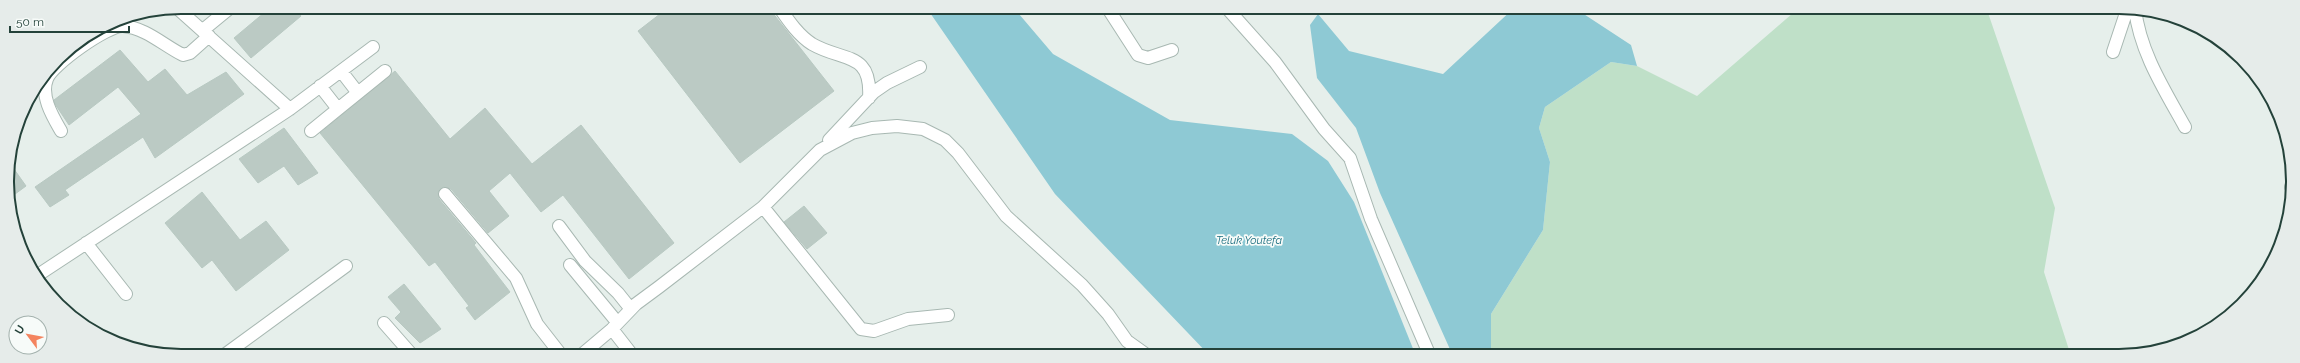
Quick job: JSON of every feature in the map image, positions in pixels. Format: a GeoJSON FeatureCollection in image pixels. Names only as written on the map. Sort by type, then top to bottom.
{"type":"FeatureCollection","features":[{"type":"Feature","properties":{"kind":"street"},"geometry":{"type":"LineString","coordinates":[[184,14],[290,109]]}},
{"type":"Feature","properties":{"kind":"street"},"geometry":{"type":"LineString","coordinates":[[112,29],[121,26],[137,28],[183,55],[190,53],[224,14]]}},
{"type":"Feature","properties":{"kind":"street"},"geometry":{"type":"LineString","coordinates":[[784,14],[804,39],[825,50],[859,63],[866,70],[870,83],[869,98]]}},
{"type":"Feature","properties":{"kind":"street"},"geometry":{"type":"LineString","coordinates":[[1111,14],[1138,55],[1148,58],[1172,50]]}},
{"type":"Feature","properties":{"kind":"street"},"geometry":{"type":"LineString","coordinates":[[1232,14],[1275,62],[1324,129],[1350,158],[1380,241],[1427,349]]}},
{"type":"Feature","properties":{"kind":"street"},"geometry":{"type":"LineString","coordinates":[[2113,52],[2126,14]]}},
{"type":"Feature","properties":{"kind":"street"},"geometry":{"type":"LineString","coordinates":[[2136,15],[2138,31],[2157,78],[2185,127]]}},
{"type":"Feature","properties":{"kind":"street"},"geometry":{"type":"LineString","coordinates":[[72,55],[108,30]]}},
{"type":"Feature","properties":{"kind":"street"},"geometry":{"type":"LineString","coordinates":[[41,273],[290,109],[373,46]]}},
{"type":"Feature","properties":{"kind":"street"},"geometry":{"type":"LineString","coordinates":[[588,349],[614,326],[630,308],[763,207],[869,98],[887,83],[920,67]]}},
{"type":"Feature","properties":{"kind":"street"},"geometry":{"type":"LineString","coordinates":[[341,71],[358,93]]}},
{"type":"Feature","properties":{"kind":"street"},"geometry":{"type":"LineString","coordinates":[[311,131],[385,71]]}},
{"type":"Feature","properties":{"kind":"street"},"geometry":{"type":"LineString","coordinates":[[46,83],[48,107],[61,131]]}},
{"type":"Feature","properties":{"kind":"street"},"geometry":{"type":"LineString","coordinates":[[320,86],[338,109]]}},
{"type":"Feature","properties":{"kind":"street"},"geometry":{"type":"LineString","coordinates":[[820,150],[852,133],[872,128],[897,126],[923,130],[945,140],[958,152],[1006,216],[1082,285],[1108,314],[1127,341],[1138,349]]}},
{"type":"Feature","properties":{"kind":"street"},"geometry":{"type":"LineString","coordinates":[[445,194],[477,234],[513,274],[537,324],[557,349]]}},
{"type":"Feature","properties":{"kind":"street"},"geometry":{"type":"LineString","coordinates":[[763,207],[861,329],[874,331],[908,319],[948,315]]}},
{"type":"Feature","properties":{"kind":"street"},"geometry":{"type":"LineString","coordinates":[[559,226],[585,261],[618,292],[630,308]]}},
{"type":"Feature","properties":{"kind":"street"},"geometry":{"type":"LineString","coordinates":[[86,243],[126,294]]}},
{"type":"Feature","properties":{"kind":"street"},"geometry":{"type":"LineString","coordinates":[[570,265],[614,326],[629,349]]}},
{"type":"Feature","properties":{"kind":"street"},"geometry":{"type":"LineString","coordinates":[[233,349],[346,266]]}},
{"type":"Feature","properties":{"kind":"street"},"geometry":{"type":"LineString","coordinates":[[384,323],[407,349]]}},
{"type":"Feature","properties":{"kind":"green space"},"geometry":{"type":"Polygon","coordinates":[[[1792,14],[1988,14],[2055,208],[2044,272],[2069,349],[1491,349],[1491,314],[1543,230],[1550,162],[1539,128],[1545,107],[1611,62],[1637,66],[1697,96],[1792,14]]]}},
{"type":"Feature","properties":{"kind":"water","name":"Teluk Youtefa"},"geometry":{"type":"Polygon","coordinates":[[[931,14],[1019,14],[1053,54],[1170,120],[1292,134],[1328,161],[1354,202],[1413,349],[1203,349],[1055,194],[931,14]]]}},
{"type":"Feature","properties":{"kind":"water"},"geometry":{"type":"Polygon","coordinates":[[[1318,14],[1349,51],[1443,74],[1507,14],[1584,14],[1631,45],[1637,66],[1611,62],[1545,107],[1539,128],[1550,162],[1543,230],[1491,314],[1491,349],[1450,349],[1380,193],[1356,128],[1317,78],[1310,25],[1318,14]]]}},
{"type":"Feature","properties":{"kind":"building"},"geometry":{"type":"Polygon","coordinates":[[[263,14],[299,14],[301,16],[251,58],[234,38],[263,14]]]}},
{"type":"Feature","properties":{"kind":"building"},"geometry":{"type":"Polygon","coordinates":[[[660,14],[774,14],[834,91],[740,163],[638,31],[660,14]]]}},
{"type":"Feature","properties":{"kind":"building"},"geometry":{"type":"Polygon","coordinates":[[[120,50],[148,82],[165,69],[187,95],[226,72],[244,94],[155,158],[143,137],[65,190],[69,195],[50,207],[35,187],[141,114],[118,87],[69,125],[55,104],[54,100],[120,50]]]}},
{"type":"Feature","properties":{"kind":"building"},"geometry":{"type":"Polygon","coordinates":[[[395,71],[450,139],[485,108],[532,164],[581,125],[674,243],[629,279],[563,195],[541,212],[510,173],[489,191],[509,216],[488,233],[451,189],[443,187],[438,192],[439,199],[476,243],[474,245],[510,292],[475,320],[466,308],[469,306],[435,262],[429,266],[320,133],[395,71]]]}},
{"type":"Feature","properties":{"kind":"building"},"geometry":{"type":"Polygon","coordinates":[[[284,128],[318,173],[298,185],[284,166],[258,183],[239,159],[284,128]]]}},
{"type":"Feature","properties":{"kind":"building"},"geometry":{"type":"Polygon","coordinates":[[[14,169],[26,186],[14,195],[14,169]]]}},
{"type":"Feature","properties":{"kind":"building"},"geometry":{"type":"Polygon","coordinates":[[[202,192],[240,240],[266,221],[289,250],[236,291],[212,260],[202,268],[165,223],[202,192]]]}},
{"type":"Feature","properties":{"kind":"building"},"geometry":{"type":"Polygon","coordinates":[[[804,206],[827,233],[807,249],[784,222],[804,206]]]}},
{"type":"Feature","properties":{"kind":"building"},"geometry":{"type":"Polygon","coordinates":[[[404,284],[441,329],[420,343],[395,318],[401,312],[388,297],[404,284]]]}}]}
